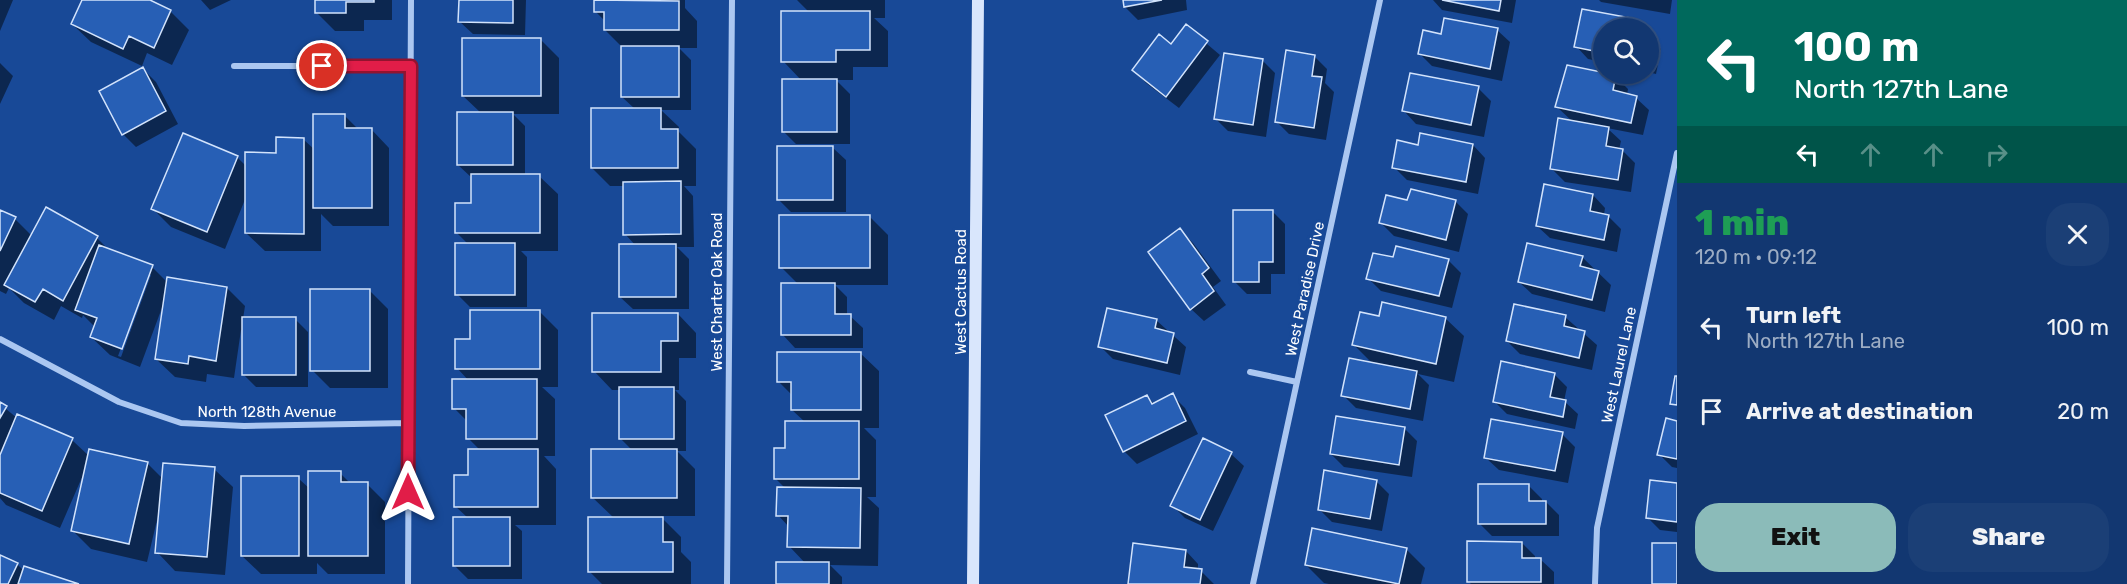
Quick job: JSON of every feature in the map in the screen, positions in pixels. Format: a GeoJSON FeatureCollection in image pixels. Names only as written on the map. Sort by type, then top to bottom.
{"type":"FeatureCollection","features":[{"type":"Feature","properties":{"kind":"main road","name":"West Cactus Road"},"geometry":{"type":"LineString","coordinates":[[973,584],[978,0]]}},
{"type":"Feature","properties":{"kind":"street"},"geometry":{"type":"LineString","coordinates":[[408,584],[411,0]]}},
{"type":"Feature","properties":{"kind":"street","name":"West Charter Oak Road"},"geometry":{"type":"LineString","coordinates":[[727,584],[732,0]]}},
{"type":"Feature","properties":{"kind":"street","name":"West Paradise Drive"},"geometry":{"type":"LineString","coordinates":[[1253,584],[1380,0]]}},
{"type":"Feature","properties":{"kind":"street"},"geometry":{"type":"LineString","coordinates":[[234,66],[411,66]]}},
{"type":"Feature","properties":{"kind":"street","name":"West Laurel Lane"},"geometry":{"type":"LineString","coordinates":[[1595,584],[1597,528],[1677,153]]}},
{"type":"Feature","properties":{"kind":"street","name":"North 128th Avenue"},"geometry":{"type":"LineString","coordinates":[[0,339],[118,402],[181,423],[244,426],[409,423]]}},
{"type":"Feature","properties":{"kind":"street"},"geometry":{"type":"LineString","coordinates":[[1250,372],[1297,382]]}},
{"type":"Feature","properties":{"kind":"building"},"geometry":{"type":"Polygon","coordinates":[[[82,0],[150,0],[171,10],[154,48],[129,36],[123,49],[71,24],[82,0]]]}},
{"type":"Feature","properties":{"kind":"building"},"geometry":{"type":"Polygon","coordinates":[[[315,0],[374,0],[374,2],[346,2],[346,13],[315,13],[315,0]]]}},
{"type":"Feature","properties":{"kind":"building"},"geometry":{"type":"Polygon","coordinates":[[[459,0],[513,0],[513,23],[458,22],[459,0]]]}},
{"type":"Feature","properties":{"kind":"building"},"geometry":{"type":"Polygon","coordinates":[[[594,0],[679,1],[679,30],[604,30],[604,12],[594,12],[594,0]]]}},
{"type":"Feature","properties":{"kind":"building"},"geometry":{"type":"Polygon","coordinates":[[[1123,0],[1162,0],[1124,7],[1123,0]]]}},
{"type":"Feature","properties":{"kind":"building"},"geometry":{"type":"Polygon","coordinates":[[[1442,0],[1501,0],[1499,11],[1442,0]]]}},
{"type":"Feature","properties":{"kind":"building"},"geometry":{"type":"Polygon","coordinates":[[[1582,9],[1631,18],[1593,18],[1593,51],[1574,47],[1582,9]]]}},
{"type":"Feature","properties":{"kind":"building"},"geometry":{"type":"Polygon","coordinates":[[[781,11],[870,11],[870,50],[836,50],[836,62],[781,62],[781,11]]]}},
{"type":"Feature","properties":{"kind":"building"},"geometry":{"type":"Polygon","coordinates":[[[1444,18],[1498,28],[1490,69],[1418,54],[1423,30],[1441,34],[1444,18]]]}},
{"type":"Feature","properties":{"kind":"building"},"geometry":{"type":"Polygon","coordinates":[[[1186,24],[1208,41],[1166,97],[1132,70],[1159,34],[1171,44],[1186,24]]]}},
{"type":"Feature","properties":{"kind":"building"},"geometry":{"type":"Polygon","coordinates":[[[462,38],[541,38],[541,96],[462,96],[462,38]]]}},
{"type":"Feature","properties":{"kind":"building"},"geometry":{"type":"Polygon","coordinates":[[[621,46],[679,46],[679,97],[621,97],[621,46]]]}},
{"type":"Feature","properties":{"kind":"building"},"geometry":{"type":"Polygon","coordinates":[[[1286,50],[1315,55],[1312,76],[1322,77],[1314,128],[1275,122],[1286,50]]]}},
{"type":"Feature","properties":{"kind":"building"},"geometry":{"type":"Polygon","coordinates":[[[1224,53],[1263,59],[1253,125],[1214,119],[1224,53]]]}},
{"type":"Feature","properties":{"kind":"building"},"geometry":{"type":"Polygon","coordinates":[[[1567,65],[1593,70],[1593,84],[1614,84],[1613,90],[1637,96],[1631,123],[1555,107],[1567,65]]]}},
{"type":"Feature","properties":{"kind":"building"},"geometry":{"type":"Polygon","coordinates":[[[143,67],[166,111],[122,135],[99,91],[143,67]]]}},
{"type":"Feature","properties":{"kind":"building"},"geometry":{"type":"Polygon","coordinates":[[[1410,73],[1479,86],[1471,125],[1402,111],[1410,73]]]}},
{"type":"Feature","properties":{"kind":"building"},"geometry":{"type":"Polygon","coordinates":[[[782,79],[837,79],[837,132],[782,132],[782,79]]]}},
{"type":"Feature","properties":{"kind":"building"},"geometry":{"type":"Polygon","coordinates":[[[591,108],[661,108],[661,129],[678,129],[678,168],[591,168],[591,108]]]}},
{"type":"Feature","properties":{"kind":"building"},"geometry":{"type":"Polygon","coordinates":[[[457,112],[513,112],[513,165],[457,165],[457,112]]]}},
{"type":"Feature","properties":{"kind":"building"},"geometry":{"type":"Polygon","coordinates":[[[313,114],[345,114],[345,128],[372,128],[372,208],[313,208],[313,114]]]}},
{"type":"Feature","properties":{"kind":"building"},"geometry":{"type":"Polygon","coordinates":[[[1558,118],[1609,127],[1606,146],[1623,149],[1618,180],[1550,169],[1558,118]]]}},
{"type":"Feature","properties":{"kind":"building"},"geometry":{"type":"Polygon","coordinates":[[[183,133],[238,156],[207,232],[151,209],[183,133]]]}},
{"type":"Feature","properties":{"kind":"building"},"geometry":{"type":"Polygon","coordinates":[[[1420,133],[1473,144],[1466,182],[1392,168],[1397,140],[1418,145],[1420,133]]]}},
{"type":"Feature","properties":{"kind":"building"},"geometry":{"type":"Polygon","coordinates":[[[276,137],[304,138],[304,234],[245,233],[245,152],[276,153],[276,137]]]}},
{"type":"Feature","properties":{"kind":"building"},"geometry":{"type":"Polygon","coordinates":[[[777,146],[833,146],[833,200],[777,200],[777,146]]]}},
{"type":"Feature","properties":{"kind":"building"},"geometry":{"type":"Polygon","coordinates":[[[471,174],[540,174],[540,233],[455,233],[455,203],[471,203],[471,174]]]}},
{"type":"Feature","properties":{"kind":"building"},"geometry":{"type":"Polygon","coordinates":[[[681,181],[681,234],[623,235],[623,182],[681,181]]]}},
{"type":"Feature","properties":{"kind":"building"},"geometry":{"type":"Polygon","coordinates":[[[1544,184],[1593,194],[1590,211],[1609,215],[1604,240],[1536,226],[1544,184]]]}},
{"type":"Feature","properties":{"kind":"building"},"geometry":{"type":"Polygon","coordinates":[[[1411,189],[1456,200],[1446,240],[1379,223],[1386,195],[1407,200],[1411,189]]]}},
{"type":"Feature","properties":{"kind":"building"},"geometry":{"type":"Polygon","coordinates":[[[46,207],[98,236],[63,301],[43,289],[35,302],[4,285],[46,207]]]}},
{"type":"Feature","properties":{"kind":"building"},"geometry":{"type":"Polygon","coordinates":[[[0,210],[16,217],[0,251],[0,210]]]}},
{"type":"Feature","properties":{"kind":"building"},"geometry":{"type":"Polygon","coordinates":[[[1233,210],[1273,210],[1273,262],[1259,262],[1259,282],[1233,282],[1233,210]]]}},
{"type":"Feature","properties":{"kind":"building"},"geometry":{"type":"Polygon","coordinates":[[[779,215],[870,215],[870,268],[779,268],[779,215]]]}},
{"type":"Feature","properties":{"kind":"building"},"geometry":{"type":"Polygon","coordinates":[[[1180,228],[1209,268],[1202,274],[1214,291],[1190,310],[1148,252],[1180,228]]]}},
{"type":"Feature","properties":{"kind":"building"},"geometry":{"type":"Polygon","coordinates":[[[455,243],[515,243],[515,295],[455,295],[455,243]]]}},
{"type":"Feature","properties":{"kind":"building"},"geometry":{"type":"Polygon","coordinates":[[[1527,243],[1583,256],[1580,266],[1599,271],[1592,300],[1518,282],[1527,243]]]}},
{"type":"Feature","properties":{"kind":"building"},"geometry":{"type":"Polygon","coordinates":[[[619,244],[676,244],[676,297],[619,297],[619,244]]]}},
{"type":"Feature","properties":{"kind":"building"},"geometry":{"type":"Polygon","coordinates":[[[99,245],[153,265],[122,349],[90,337],[97,318],[75,310],[99,245]]]}},
{"type":"Feature","properties":{"kind":"building"},"geometry":{"type":"Polygon","coordinates":[[[1396,246],[1449,259],[1439,296],[1366,279],[1373,253],[1393,257],[1396,246]]]}},
{"type":"Feature","properties":{"kind":"building"},"geometry":{"type":"Polygon","coordinates":[[[167,277],[227,287],[216,361],[189,356],[188,364],[155,359],[167,277]]]}},
{"type":"Feature","properties":{"kind":"building"},"geometry":{"type":"Polygon","coordinates":[[[781,283],[835,283],[835,314],[851,314],[851,335],[781,335],[781,283]]]}},
{"type":"Feature","properties":{"kind":"building"},"geometry":{"type":"Polygon","coordinates":[[[310,289],[370,289],[370,371],[310,371],[310,289]]]}},
{"type":"Feature","properties":{"kind":"building"},"geometry":{"type":"Polygon","coordinates":[[[1382,302],[1446,317],[1436,364],[1352,345],[1360,312],[1379,316],[1382,302]]]}},
{"type":"Feature","properties":{"kind":"building"},"geometry":{"type":"Polygon","coordinates":[[[1514,304],[1566,315],[1564,326],[1585,331],[1579,358],[1506,341],[1514,304]]]}},
{"type":"Feature","properties":{"kind":"building"},"geometry":{"type":"Polygon","coordinates":[[[1107,308],[1157,319],[1155,328],[1174,333],[1167,363],[1098,347],[1107,308]]]}},
{"type":"Feature","properties":{"kind":"building"},"geometry":{"type":"Polygon","coordinates":[[[470,310],[540,310],[540,369],[455,369],[455,339],[470,339],[470,310]]]}},
{"type":"Feature","properties":{"kind":"building"},"geometry":{"type":"Polygon","coordinates":[[[592,313],[678,313],[678,341],[661,341],[661,372],[592,372],[592,313]]]}},
{"type":"Feature","properties":{"kind":"building"},"geometry":{"type":"Polygon","coordinates":[[[242,317],[296,317],[296,375],[242,375],[242,317]]]}},
{"type":"Feature","properties":{"kind":"building"},"geometry":{"type":"Polygon","coordinates":[[[777,352],[861,352],[861,410],[791,410],[791,382],[777,382],[777,352]]]}},
{"type":"Feature","properties":{"kind":"building"},"geometry":{"type":"Polygon","coordinates":[[[1349,358],[1417,371],[1410,409],[1341,396],[1349,358]]]}},
{"type":"Feature","properties":{"kind":"building"},"geometry":{"type":"Polygon","coordinates":[[[1501,361],[1555,373],[1550,397],[1566,400],[1563,417],[1493,402],[1501,361]]]}},
{"type":"Feature","properties":{"kind":"building"},"geometry":{"type":"Polygon","coordinates":[[[1675,376],[1677,376],[1677,405],[1670,404],[1675,376]]]}},
{"type":"Feature","properties":{"kind":"building"},"geometry":{"type":"Polygon","coordinates":[[[452,379],[537,379],[537,439],[466,439],[466,409],[452,409],[452,379]]]}},
{"type":"Feature","properties":{"kind":"building"},"geometry":{"type":"Polygon","coordinates":[[[619,387],[674,387],[674,439],[619,439],[619,387]]]}},
{"type":"Feature","properties":{"kind":"building"},"geometry":{"type":"Polygon","coordinates":[[[1173,393],[1186,421],[1123,452],[1105,415],[1147,395],[1152,404],[1173,393]]]}},
{"type":"Feature","properties":{"kind":"building"},"geometry":{"type":"Polygon","coordinates":[[[0,402],[7,406],[0,418],[0,402]]]}},
{"type":"Feature","properties":{"kind":"building"},"geometry":{"type":"Polygon","coordinates":[[[17,414],[73,438],[42,511],[0,493],[0,455],[17,414]]]}},
{"type":"Feature","properties":{"kind":"building"},"geometry":{"type":"Polygon","coordinates":[[[1336,416],[1405,427],[1399,465],[1330,454],[1336,416]]]}},
{"type":"Feature","properties":{"kind":"building"},"geometry":{"type":"Polygon","coordinates":[[[1666,418],[1677,421],[1677,459],[1657,455],[1666,418]]]}},
{"type":"Feature","properties":{"kind":"building"},"geometry":{"type":"Polygon","coordinates":[[[1491,419],[1563,432],[1555,471],[1484,458],[1491,419]]]}},
{"type":"Feature","properties":{"kind":"building"},"geometry":{"type":"Polygon","coordinates":[[[785,421],[859,421],[859,479],[774,479],[774,448],[785,448],[785,421]]]}},
{"type":"Feature","properties":{"kind":"building"},"geometry":{"type":"Polygon","coordinates":[[[1203,438],[1232,452],[1200,520],[1170,506],[1203,438]]]}},
{"type":"Feature","properties":{"kind":"building"},"geometry":{"type":"Polygon","coordinates":[[[89,449],[148,462],[129,544],[71,531],[89,449]]]}},
{"type":"Feature","properties":{"kind":"building"},"geometry":{"type":"Polygon","coordinates":[[[468,449],[538,449],[538,507],[454,507],[454,475],[468,475],[468,449]]]}},
{"type":"Feature","properties":{"kind":"building"},"geometry":{"type":"Polygon","coordinates":[[[591,449],[677,449],[677,498],[591,498],[591,449]]]}},
{"type":"Feature","properties":{"kind":"building"},"geometry":{"type":"Polygon","coordinates":[[[163,463],[215,467],[207,557],[155,553],[163,463]]]}},
{"type":"Feature","properties":{"kind":"building"},"geometry":{"type":"Polygon","coordinates":[[[1324,470],[1377,480],[1370,519],[1318,510],[1324,470]]]}},
{"type":"Feature","properties":{"kind":"building"},"geometry":{"type":"Polygon","coordinates":[[[308,471],[341,471],[341,482],[368,482],[368,556],[308,556],[308,471]]]}},
{"type":"Feature","properties":{"kind":"building"},"geometry":{"type":"Polygon","coordinates":[[[241,476],[299,476],[299,556],[241,556],[241,476]]]}},
{"type":"Feature","properties":{"kind":"building"},"geometry":{"type":"Polygon","coordinates":[[[1650,480],[1677,483],[1677,522],[1646,518],[1650,480]]]}},
{"type":"Feature","properties":{"kind":"building"},"geometry":{"type":"Polygon","coordinates":[[[1478,484],[1529,484],[1529,501],[1546,501],[1546,524],[1478,524],[1478,484]]]}},
{"type":"Feature","properties":{"kind":"building"},"geometry":{"type":"Polygon","coordinates":[[[777,487],[861,488],[860,548],[787,547],[788,516],[776,516],[777,487]]]}},
{"type":"Feature","properties":{"kind":"building"},"geometry":{"type":"Polygon","coordinates":[[[453,517],[510,517],[510,566],[453,566],[453,517]]]}},
{"type":"Feature","properties":{"kind":"building"},"geometry":{"type":"Polygon","coordinates":[[[588,517],[663,517],[663,542],[673,542],[673,572],[588,572],[588,517]]]}},
{"type":"Feature","properties":{"kind":"building"},"geometry":{"type":"Polygon","coordinates":[[[1312,528],[1407,548],[1399,584],[1305,565],[1312,528]]]}},
{"type":"Feature","properties":{"kind":"building"},"geometry":{"type":"Polygon","coordinates":[[[1467,541],[1522,542],[1522,558],[1541,558],[1541,582],[1467,582],[1467,541]]]}},
{"type":"Feature","properties":{"kind":"building"},"geometry":{"type":"Polygon","coordinates":[[[1133,543],[1186,550],[1184,567],[1202,569],[1200,584],[1128,584],[1133,543]]]}},
{"type":"Feature","properties":{"kind":"building"},"geometry":{"type":"Polygon","coordinates":[[[1652,543],[1677,543],[1677,584],[1652,584],[1652,543]]]}},
{"type":"Feature","properties":{"kind":"building"},"geometry":{"type":"Polygon","coordinates":[[[0,555],[18,563],[8,584],[0,584],[0,555]]]}},
{"type":"Feature","properties":{"kind":"building"},"geometry":{"type":"Polygon","coordinates":[[[776,562],[829,562],[829,584],[776,584],[776,562]]]}},
{"type":"Feature","properties":{"kind":"building"},"geometry":{"type":"Polygon","coordinates":[[[24,566],[79,584],[18,584],[24,566]]]}},
{"type":"Feature","properties":{"kind":"route"},"geometry":{"type":"LineString","coordinates":[[322,66],[411,66],[408,492]]}}]}
